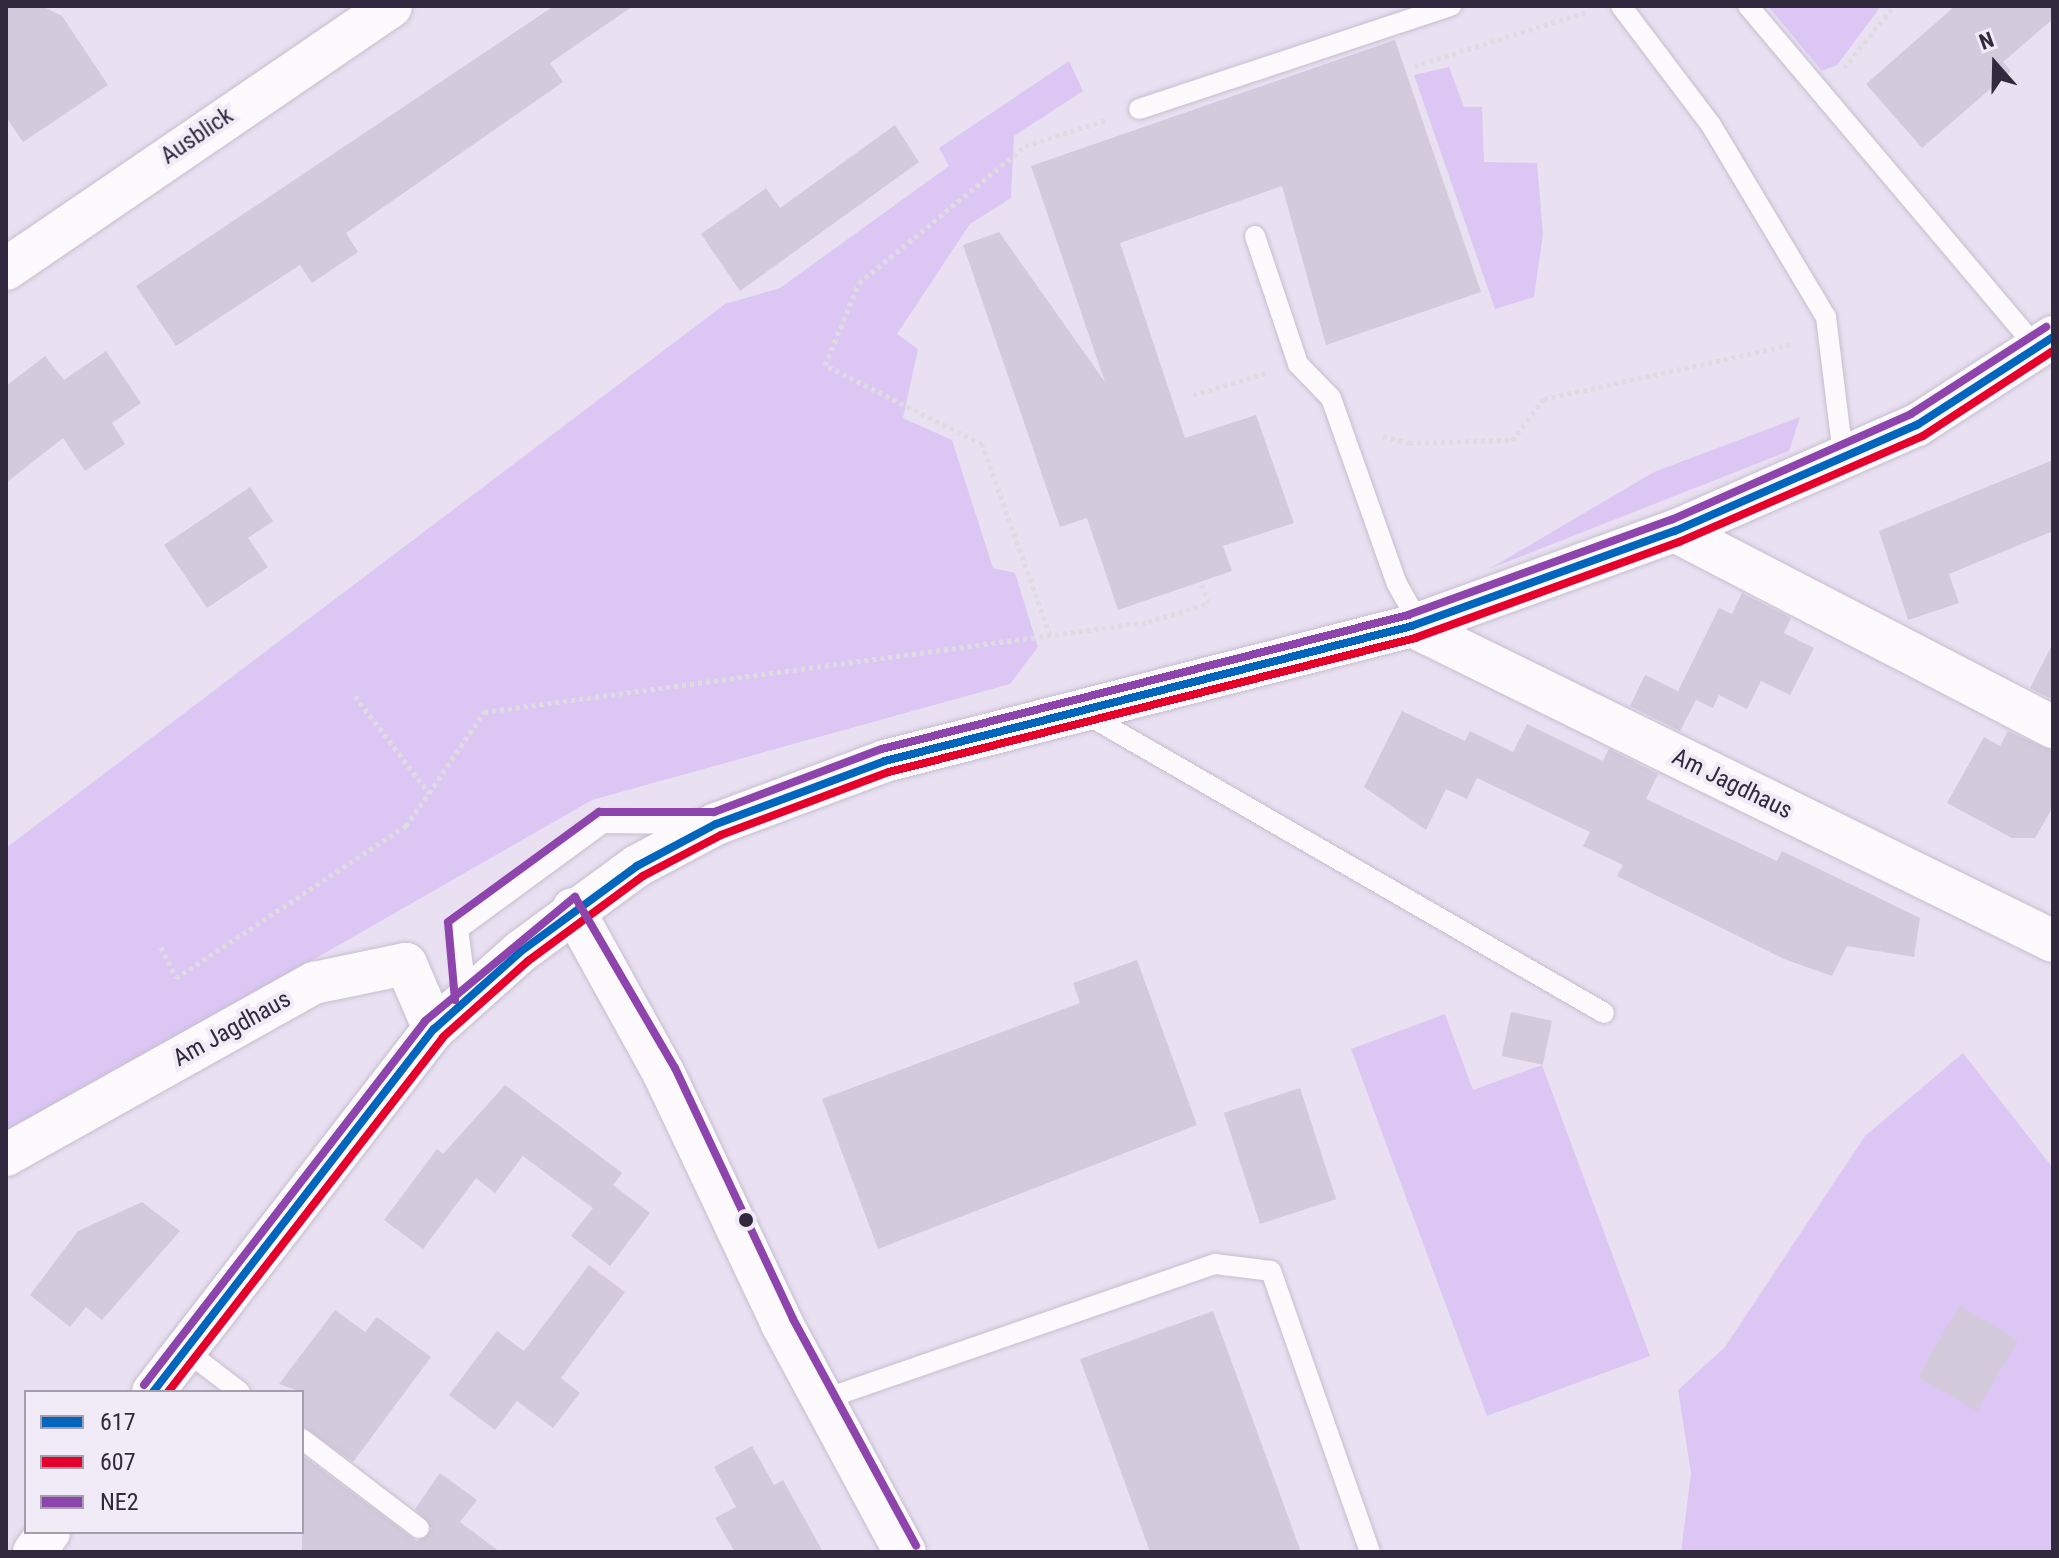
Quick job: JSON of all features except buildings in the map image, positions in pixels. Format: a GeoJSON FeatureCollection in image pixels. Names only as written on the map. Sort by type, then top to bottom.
{"type":"FeatureCollection","features":[{"type":"Feature","properties":{"kind":"street","name":"Ausblick"},"geometry":{"type":"LineString","coordinates":[[6,269],[391,6]]}},
{"type":"Feature","properties":{"kind":"street"},"geometry":{"type":"LineString","coordinates":[[155,1390],[434,1029],[573,909],[716,824],[885,761],[1086,714],[1415,625],[1675,531],[1917,425],[2048,351]]}},
{"type":"Feature","properties":{"kind":"street"},"geometry":{"type":"LineString","coordinates":[[1675,531],[2053,727]]}},
{"type":"Feature","properties":{"kind":"street","name":"Am Jagdhaus"},"geometry":{"type":"LineString","coordinates":[[1415,625],[2053,941]]}},
{"type":"Feature","properties":{"kind":"street"},"geometry":{"type":"LineString","coordinates":[[573,909],[664,1074],[822,1400],[905,1552]]}},
{"type":"Feature","properties":{"kind":"street","name":"Am Jagdhaus"},"geometry":{"type":"LineString","coordinates":[[6,1155],[314,983],[406,964],[434,1029]]}},
{"type":"Feature","properties":{"kind":"street"},"geometry":{"type":"LineString","coordinates":[[34,1552],[48,1534]]}},
{"type":"Feature","properties":{"kind":"lane"},"geometry":{"type":"LineString","coordinates":[[1139,109],[1451,6]]}},
{"type":"Feature","properties":{"kind":"lane"},"geometry":{"type":"LineString","coordinates":[[1621,6],[1711,125],[1826,317],[1843,456]]}},
{"type":"Feature","properties":{"kind":"lane"},"geometry":{"type":"LineString","coordinates":[[1748,6],[2048,351]]}},
{"type":"Feature","properties":{"kind":"lane"},"geometry":{"type":"LineString","coordinates":[[1255,236],[1298,364],[1331,398],[1415,625]]}},
{"type":"Feature","properties":{"kind":"lane"},"geometry":{"type":"LineString","coordinates":[[1086,714],[1604,1013]]}},
{"type":"Feature","properties":{"kind":"lane"},"geometry":{"type":"LineString","coordinates":[[467,998],[458,929],[603,823],[716,824]]}},
{"type":"Feature","properties":{"kind":"lane"},"geometry":{"type":"LineString","coordinates":[[822,1400],[1215,1264],[1271,1271],[1370,1552]]}},
{"type":"Feature","properties":{"kind":"lane"},"geometry":{"type":"LineString","coordinates":[[185,1350],[237,1390]]}},
{"type":"Feature","properties":{"kind":"lane"},"geometry":{"type":"LineString","coordinates":[[304,1441],[419,1528]]}},
{"type":"Feature","properties":{"kind":"path"},"geometry":{"type":"LineString","coordinates":[[1414,66],[1605,6]]}},
{"type":"Feature","properties":{"kind":"path"},"geometry":{"type":"LineString","coordinates":[[1823,93],[1894,6]]}},
{"type":"Feature","properties":{"kind":"path"},"geometry":{"type":"LineString","coordinates":[[1050,635],[982,444],[825,365],[859,283],[1025,146],[1139,109]]}},
{"type":"Feature","properties":{"kind":"path"},"geometry":{"type":"LineString","coordinates":[[1340,424],[1409,443],[1512,440],[1544,399],[1828,336]]}},
{"type":"Feature","properties":{"kind":"path"},"geometry":{"type":"LineString","coordinates":[[1193,395],[1298,364]]}},
{"type":"Feature","properties":{"kind":"path"},"geometry":{"type":"LineString","coordinates":[[161,947],[176,978],[406,826],[484,712],[1148,622],[1209,603],[1200,581]]}},
{"type":"Feature","properties":{"kind":"path"},"geometry":{"type":"LineString","coordinates":[[355,696],[429,793]]}},
{"type":"Feature","properties":{"kind":"shaded area"},"geometry":{"type":"Polygon","coordinates":[[[1768,6],[1881,6],[1837,65],[1822,71],[1768,6]]]}},
{"type":"Feature","properties":{"kind":"shaded area"},"geometry":{"type":"Polygon","coordinates":[[[1069,61],[1083,91],[1014,136],[1011,198],[970,224],[897,334],[918,349],[903,418],[952,440],[993,568],[1015,573],[1038,647],[1010,684],[592,800],[6,1136],[6,848],[725,304],[780,288],[949,166],[939,148],[1069,61]]]}},
{"type":"Feature","properties":{"kind":"shaded area"},"geometry":{"type":"Polygon","coordinates":[[[1449,67],[1464,107],[1482,107],[1484,162],[1537,163],[1543,234],[1534,297],[1495,309],[1414,75],[1449,67]]]}},
{"type":"Feature","properties":{"kind":"shaded area"},"geometry":{"type":"Polygon","coordinates":[[[1800,417],[1789,451],[1489,569],[1654,472],[1800,417]]]}},
{"type":"Feature","properties":{"kind":"shaded area"},"geometry":{"type":"Polygon","coordinates":[[[1445,1014],[1473,1090],[1542,1065],[1650,1356],[1487,1416],[1351,1049],[1445,1014]]]}},
{"type":"Feature","properties":{"kind":"shaded area"},"geometry":{"type":"Polygon","coordinates":[[[1963,1053],[2053,1168],[2053,1552],[1681,1552],[1691,1473],[1678,1390],[1725,1347],[1865,1136],[1963,1053]]]}},
{"type":"Feature","properties":{"kind":"transit line","name":"NE2"},"geometry":{"type":"LineString","coordinates":[[455,1000],[448,922],[599,812],[714,812],[882,749],[1408,615],[1671,520],[1911,414],[2046,327]]}},
{"type":"Feature","properties":{"kind":"transit line","name":"617"},"geometry":{"type":"LineString","coordinates":[[155,1390],[434,1029],[520,952],[637,866],[716,824],[885,761],[1412,626],[1675,531],[1917,425],[2053,337]]}},
{"type":"Feature","properties":{"kind":"transit line","name":"607"},"geometry":{"type":"LineString","coordinates":[[170,1390],[443,1037],[528,961],[643,876],[721,835],[889,772],[1415,638],[1679,542],[1923,436],[2053,351]]}},
{"type":"Feature","properties":{"kind":"transit line","name":"NE2"},"geometry":{"type":"LineString","coordinates":[[144,1385],[425,1021],[575,897],[675,1068],[793,1319],[916,1546]]}}]}
